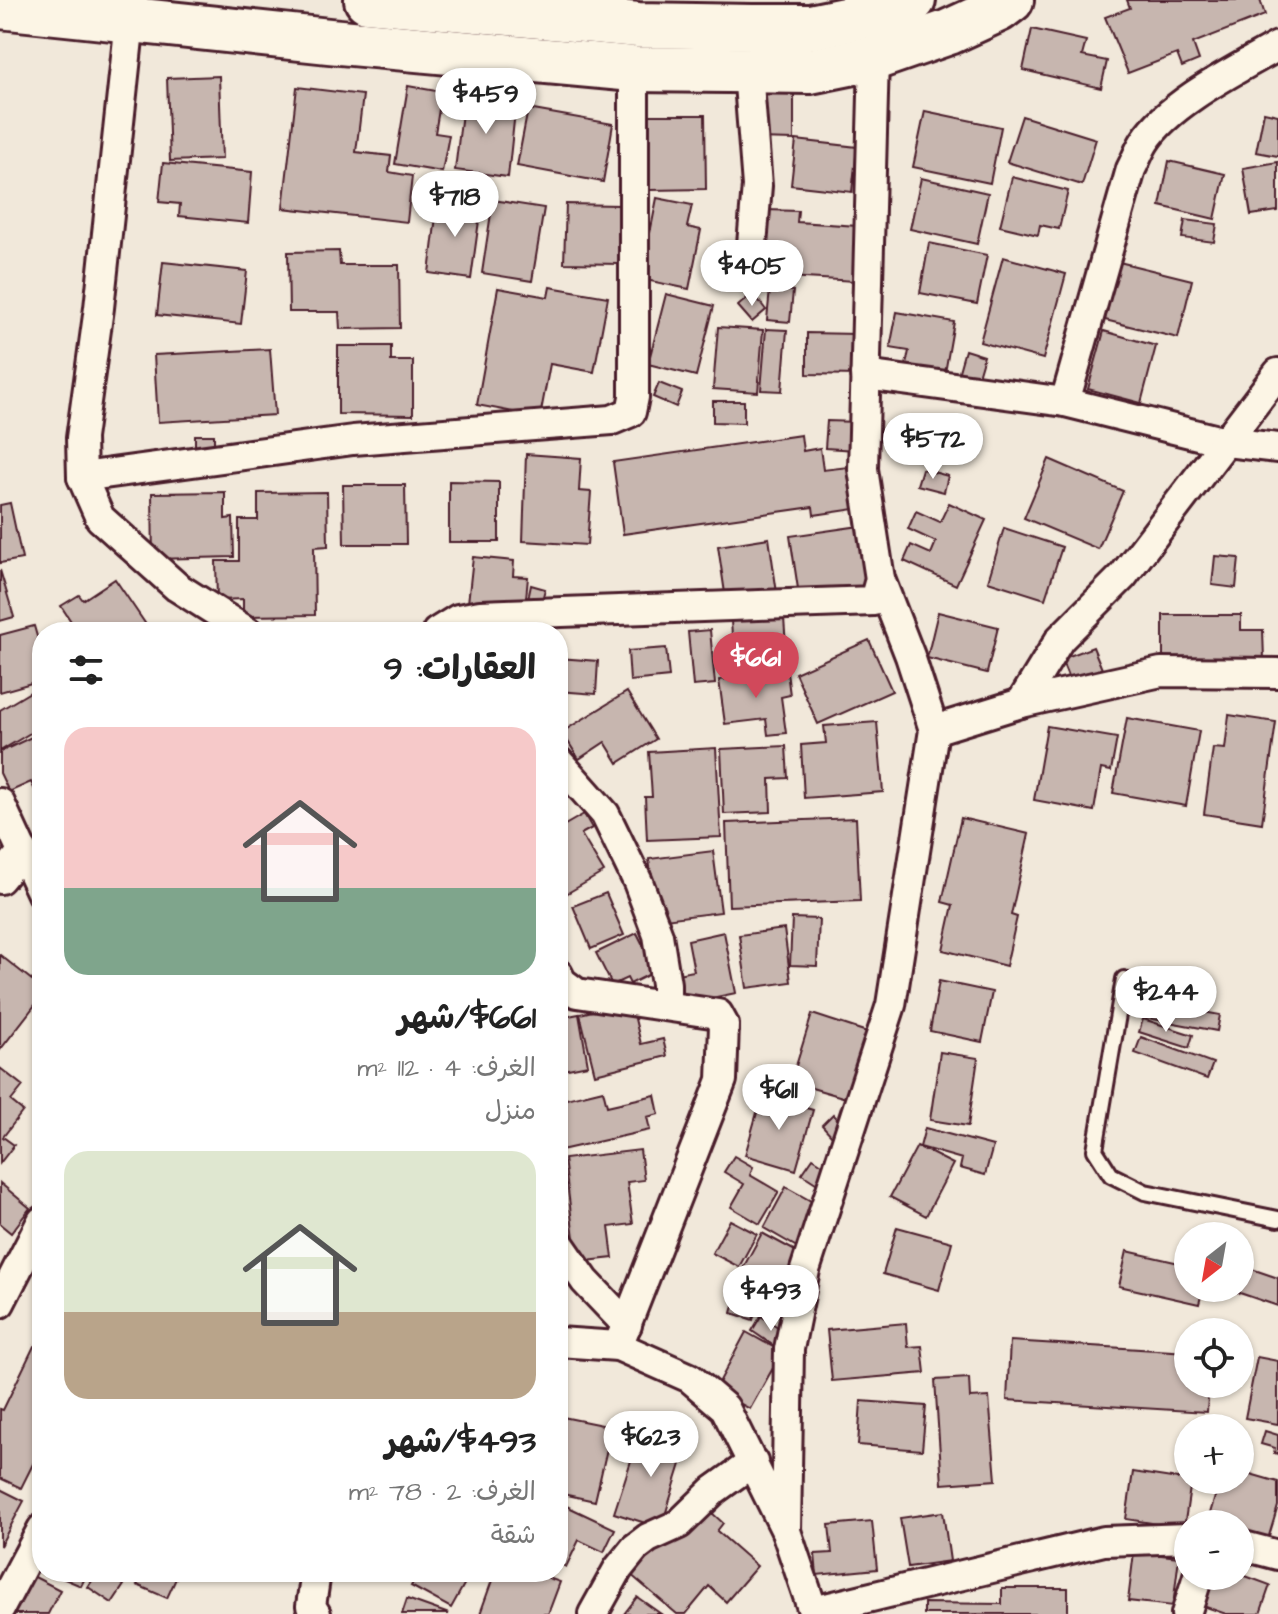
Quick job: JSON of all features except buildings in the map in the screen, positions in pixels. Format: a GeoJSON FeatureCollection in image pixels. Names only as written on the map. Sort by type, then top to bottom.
{"type":"FeatureCollection","features":[{"type":"Feature","properties":{"kind":"main road"},"geometry":{"type":"LineString","coordinates":[[367,0],[638,25],[810,27],[869,15],[913,0]]}},
{"type":"Feature","properties":{"kind":"main road"},"geometry":{"type":"LineString","coordinates":[[0,6],[634,69],[810,71],[874,58],[949,32],[999,9],[1011,0]]}},
{"type":"Feature","properties":{"kind":"street"},"geometry":{"type":"LineString","coordinates":[[130,20],[99,308],[81,438],[82,477],[100,518],[177,587],[232,622]]}},
{"type":"Feature","properties":{"kind":"street"},"geometry":{"type":"LineString","coordinates":[[1065,402],[1131,169],[1146,139],[1187,102],[1278,46]]}},
{"type":"Feature","properties":{"kind":"street"},"geometry":{"type":"LineString","coordinates":[[786,1531],[789,1349],[805,1270],[891,1005],[934,730],[880,579],[863,469],[874,58]]}},
{"type":"Feature","properties":{"kind":"street"},"geometry":{"type":"LineString","coordinates":[[82,477],[353,440],[612,420],[631,412],[634,397],[634,69]]}},
{"type":"Feature","properties":{"kind":"street"},"geometry":{"type":"LineString","coordinates":[[748,71],[757,186],[750,268]]}},
{"type":"Feature","properties":{"kind":"street"},"geometry":{"type":"LineString","coordinates":[[1021,703],[1060,639],[1123,576],[1278,373]]}},
{"type":"Feature","properties":{"kind":"street"},"geometry":{"type":"LineString","coordinates":[[865,375],[1065,402],[1226,442],[1278,448]]}},
{"type":"Feature","properties":{"kind":"street"},"geometry":{"type":"LineString","coordinates":[[454,622],[480,615],[874,601],[880,579]]}},
{"type":"Feature","properties":{"kind":"street"},"geometry":{"type":"LineString","coordinates":[[934,730],[1021,703],[1161,672],[1278,673]]}},
{"type":"Feature","properties":{"kind":"street"},"geometry":{"type":"LineString","coordinates":[[568,772],[605,814],[638,882],[658,935],[666,984],[666,1006]]}},
{"type":"Feature","properties":{"kind":"street"},"geometry":{"type":"LineString","coordinates":[[0,803],[32,871]]}},
{"type":"Feature","properties":{"kind":"street"},"geometry":{"type":"LineString","coordinates":[[0,879],[23,851]]}},
{"type":"Feature","properties":{"kind":"street"},"geometry":{"type":"LineString","coordinates":[[568,986],[577,993],[718,1014],[724,1025],[722,1080],[623,1336]]}},
{"type":"Feature","properties":{"kind":"street"},"geometry":{"type":"LineString","coordinates":[[0,1303],[32,1241]]}},
{"type":"Feature","properties":{"kind":"street"},"geometry":{"type":"LineString","coordinates":[[568,1256],[623,1336],[690,1378],[725,1408],[786,1531],[814,1613],[1104,1541],[1174,1538]]}},
{"type":"Feature","properties":{"kind":"street"},"geometry":{"type":"LineString","coordinates":[[568,1341],[623,1336]]}},
{"type":"Feature","properties":{"kind":"street"},"geometry":{"type":"LineString","coordinates":[[593,1614],[618,1569],[635,1548],[648,1538],[679,1524],[714,1490],[753,1462]]}},
{"type":"Feature","properties":{"kind":"street"},"geometry":{"type":"LineString","coordinates":[[0,1608],[32,1548]]}},
{"type":"Feature","properties":{"kind":"street"},"geometry":{"type":"LineString","coordinates":[[1254,1549],[1278,1555]]}},
{"type":"Feature","properties":{"kind":"street"},"geometry":{"type":"LineString","coordinates":[[309,1582],[311,1606],[316,1614]]}},
{"type":"Feature","properties":{"kind":"street"},"geometry":{"type":"LineString","coordinates":[[1186,1614],[1194,1590]]}},
{"type":"Feature","properties":{"kind":"lane"},"geometry":{"type":"LineString","coordinates":[[1124,979],[1095,1150],[1111,1175],[1145,1192],[1278,1219]]}}]}
